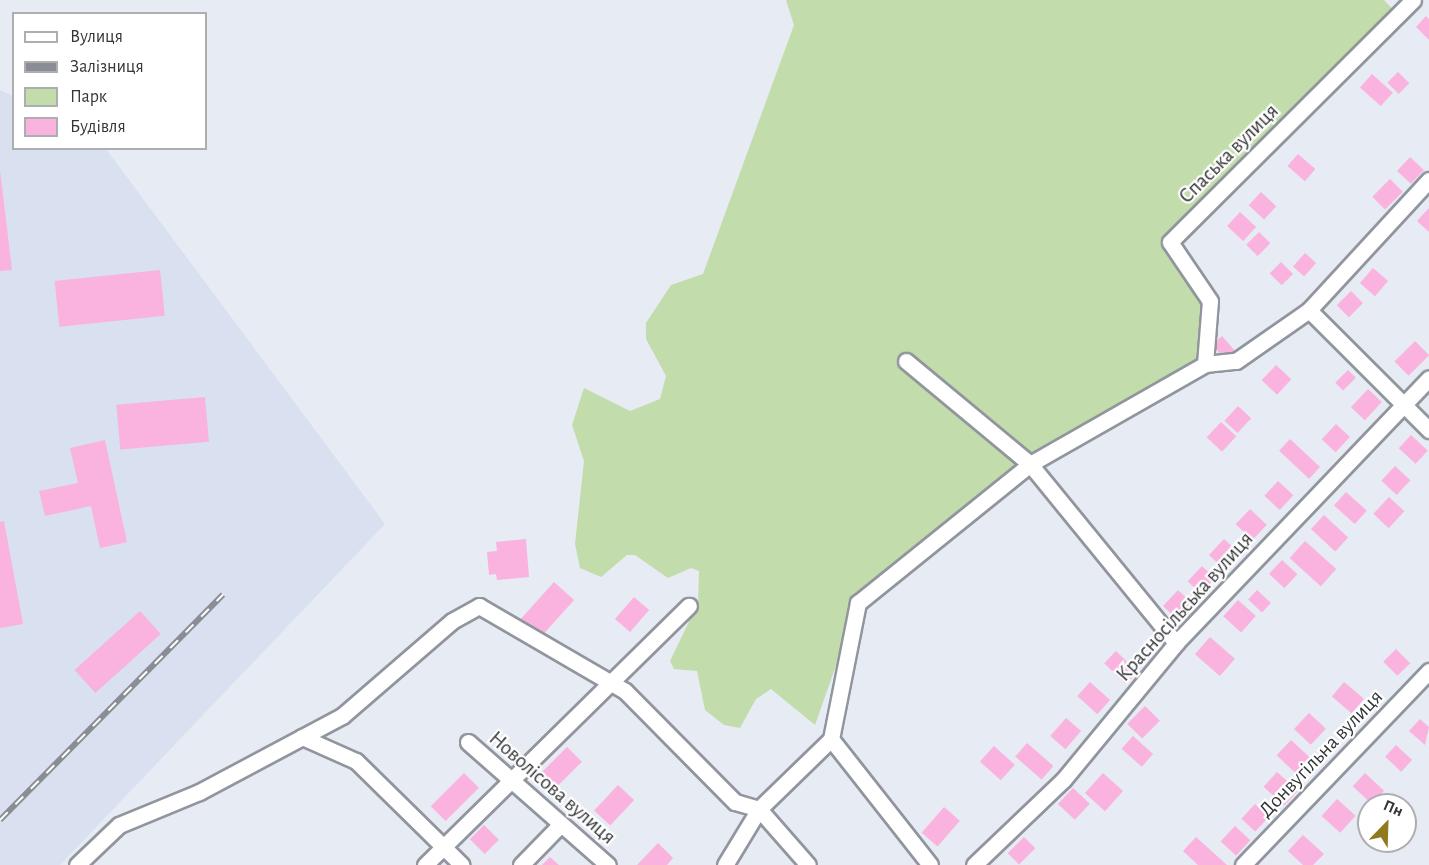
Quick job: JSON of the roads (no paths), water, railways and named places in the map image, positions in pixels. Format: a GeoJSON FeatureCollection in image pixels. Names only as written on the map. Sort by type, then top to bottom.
{"type":"FeatureCollection","features":[{"type":"Feature","properties":{"kind":"street","name":"Спаська вулиця"},"geometry":{"type":"LineString","coordinates":[[1205,364],[1210,301],[1170,242],[1413,0]]}},
{"type":"Feature","properties":{"kind":"street"},"geometry":{"type":"LineString","coordinates":[[725,865],[759,809],[831,739],[858,603],[1030,464],[1205,364],[1236,361],[1309,310],[1429,180]]}},
{"type":"Feature","properties":{"kind":"street"},"geometry":{"type":"LineString","coordinates":[[1309,310],[1429,430]]}},
{"type":"Feature","properties":{"kind":"street"},"geometry":{"type":"LineString","coordinates":[[906,361],[1030,464],[1176,643]]}},
{"type":"Feature","properties":{"kind":"street","name":"Красносільська вулиця"},"geometry":{"type":"LineString","coordinates":[[974,865],[1064,779],[1176,643],[1429,378]]}},
{"type":"Feature","properties":{"kind":"street"},"geometry":{"type":"LineString","coordinates":[[77,865],[118,825],[199,792],[342,716],[452,621],[479,606],[625,690],[735,802],[759,809],[808,865]]}},
{"type":"Feature","properties":{"kind":"street"},"geometry":{"type":"LineString","coordinates":[[425,865],[513,782],[689,606]]}},
{"type":"Feature","properties":{"kind":"street","name":"Донвугільна вулиця"},"geometry":{"type":"LineString","coordinates":[[1243,865],[1429,671]]}},
{"type":"Feature","properties":{"kind":"street"},"geometry":{"type":"LineString","coordinates":[[302,737],[356,761],[462,865]]}},
{"type":"Feature","properties":{"kind":"street"},"geometry":{"type":"LineString","coordinates":[[831,739],[930,865]]}},
{"type":"Feature","properties":{"kind":"street","name":"Новолісова вулиця"},"geometry":{"type":"LineString","coordinates":[[468,742],[605,864]]}},
{"type":"Feature","properties":{"kind":"street"},"geometry":{"type":"LineString","coordinates":[[521,865],[561,824]]}},
{"type":"Feature","properties":{"kind":"railway"},"geometry":{"type":"LineString","coordinates":[[0,820],[223,595]]}}]}
